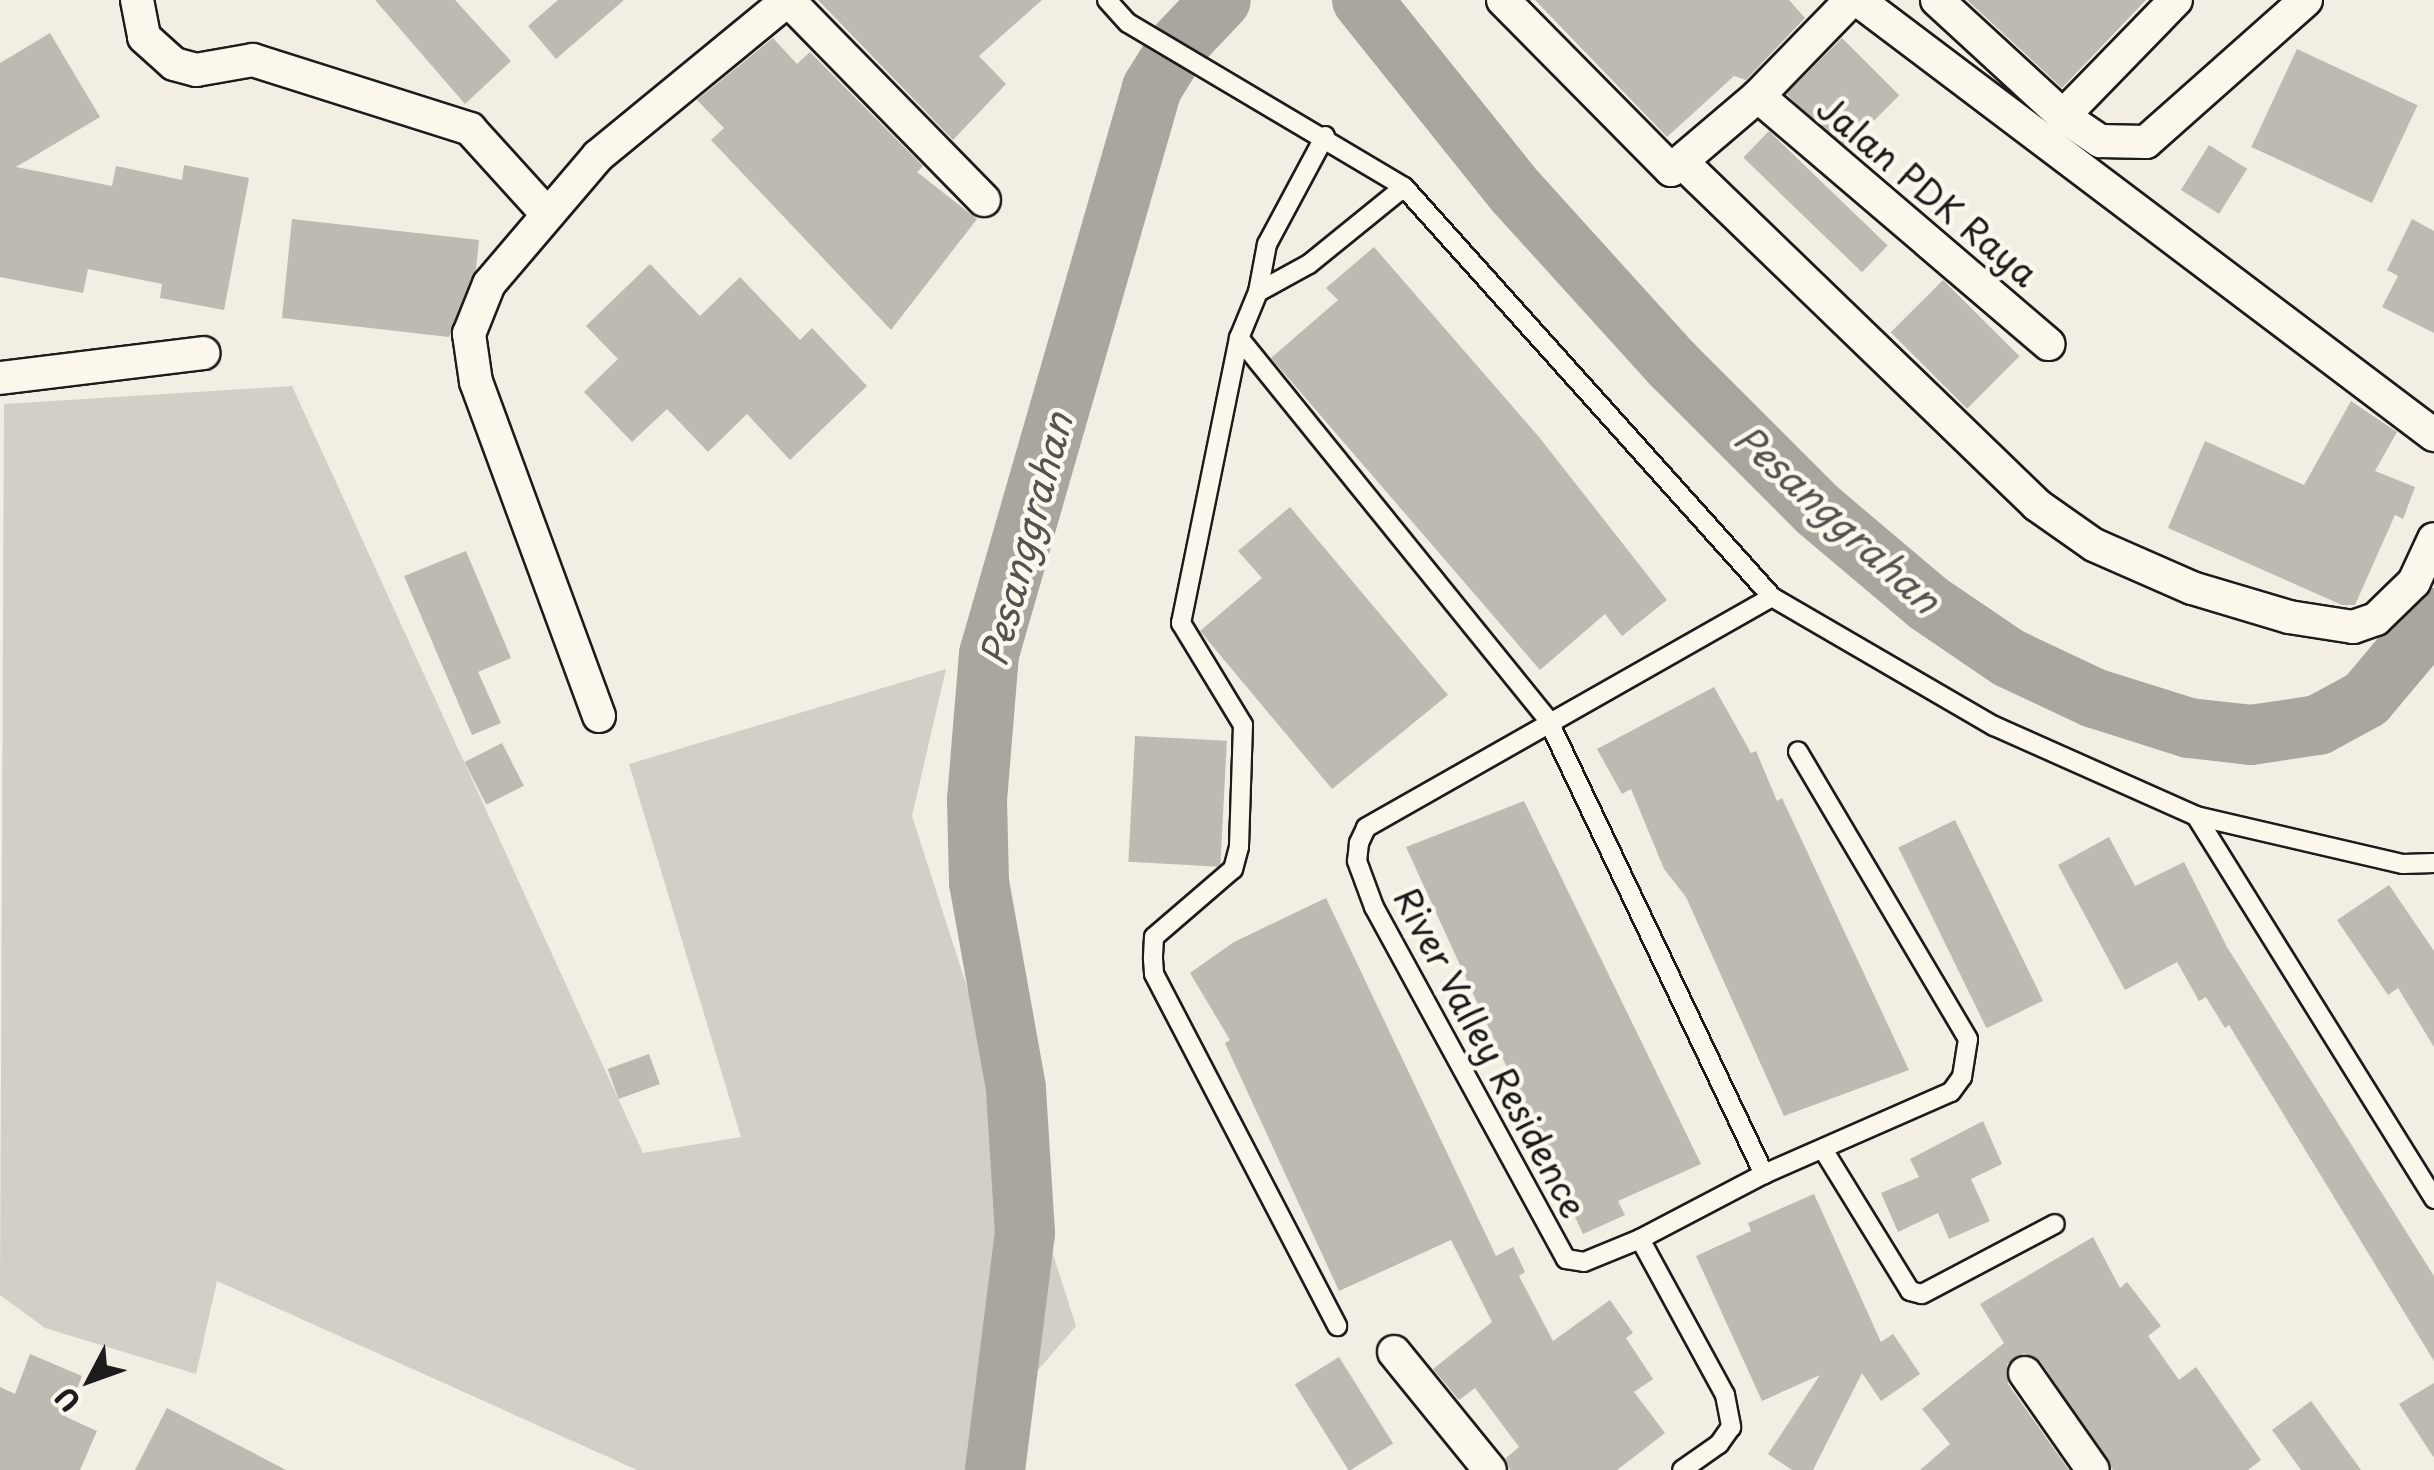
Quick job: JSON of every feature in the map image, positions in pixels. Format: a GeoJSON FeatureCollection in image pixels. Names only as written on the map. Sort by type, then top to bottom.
{"type":"FeatureCollection","features":[{"type":"Feature","properties":{"kind":"street"},"geometry":{"type":"LineString","coordinates":[[137,0],[144,37],[174,64],[196,70],[252,60],[470,128],[547,214]]}},
{"type":"Feature","properties":{"kind":"street"},"geometry":{"type":"LineString","coordinates":[[599,716],[476,382],[470,334],[489,284],[598,156],[788,0],[984,200]]}},
{"type":"Feature","properties":{"kind":"street"},"geometry":{"type":"LineString","coordinates":[[1503,0],[1664,170],[1684,164],[2037,505],[2094,545],[2192,588],[2289,616],[2353,627],[2376,619],[2414,582],[2434,539]]}},
{"type":"Feature","properties":{"kind":"street"},"geometry":{"type":"LineString","coordinates":[[1854,0],[2434,435]]}},
{"type":"Feature","properties":{"kind":"street","name":"Jalan PDK Raya"},"geometry":{"type":"LineString","coordinates":[[1684,164],[1854,0]]}},
{"type":"Feature","properties":{"kind":"street"},"geometry":{"type":"LineString","coordinates":[[1938,0],[2063,116],[2100,141],[2146,142],[2306,0]]}},
{"type":"Feature","properties":{"kind":"street"},"geometry":{"type":"LineString","coordinates":[[2063,116],[2176,0]]}},
{"type":"Feature","properties":{"kind":"street","name":"Jalan PDK Raya"},"geometry":{"type":"LineString","coordinates":[[1758,96],[2048,344]]}},
{"type":"Feature","properties":{"kind":"street"},"geometry":{"type":"LineString","coordinates":[[0,378],[203,353]]}},
{"type":"Feature","properties":{"kind":"street"},"geometry":{"type":"LineString","coordinates":[[1394,1352],[1490,1470]]}},
{"type":"Feature","properties":{"kind":"street"},"geometry":{"type":"LineString","coordinates":[[2025,1373],[2094,1470]]}},
{"type":"Feature","properties":{"kind":"lane"},"geometry":{"type":"LineString","coordinates":[[1107,0],[1128,23],[1325,136],[1404,187],[1772,596],[1994,726],[2196,816],[2403,864],[2434,863]]}},
{"type":"Feature","properties":{"kind":"lane"},"geometry":{"type":"LineString","coordinates":[[1325,136],[1267,244],[1258,292],[1239,338],[1181,623],[1244,725],[1239,847],[1233,869],[1154,937],[1154,974],[1337,1326]]}},
{"type":"Feature","properties":{"kind":"lane"},"geometry":{"type":"LineString","coordinates":[[1258,292],[1308,264],[1404,187]]}},
{"type":"Feature","properties":{"kind":"lane"},"geometry":{"type":"LineString","coordinates":[[1239,338],[1548,720],[1764,1174]]}},
{"type":"Feature","properties":{"kind":"lane","name":"River Valley Residence"},"geometry":{"type":"LineString","coordinates":[[1772,596],[1548,720],[1366,828],[1357,861],[1374,907],[1558,1248],[1576,1263],[1640,1239],[1764,1174],[1824,1151],[1951,1092],[1969,1059],[1968,1038],[1798,752]]}},
{"type":"Feature","properties":{"kind":"lane"},"geometry":{"type":"LineString","coordinates":[[2196,816],[2434,1199]]}},
{"type":"Feature","properties":{"kind":"lane"},"geometry":{"type":"LineString","coordinates":[[1824,1151],[1910,1291],[1922,1294],[2055,1224]]}},
{"type":"Feature","properties":{"kind":"lane"},"geometry":{"type":"LineString","coordinates":[[1640,1239],[1725,1394],[1731,1427],[1682,1470]]}},
{"type":"Feature","properties":{"kind":"shaded area"},"geometry":{"type":"Polygon","coordinates":[[[292,386],[643,1153],[741,1137],[629,764],[946,669],[912,816],[1076,1326],[997,1418],[966,1470],[637,1470],[217,1281],[196,1374],[45,1328],[0,1295],[4,404],[292,386]]]}},
{"type":"Feature","properties":{"kind":"building"},"geometry":{"type":"Polygon","coordinates":[[[375,0],[455,0],[511,61],[465,104],[375,0]]]}},
{"type":"Feature","properties":{"kind":"building"},"geometry":{"type":"Polygon","coordinates":[[[558,0],[624,0],[556,59],[528,26],[558,0]]]}},
{"type":"Feature","properties":{"kind":"building"},"geometry":{"type":"Polygon","coordinates":[[[818,0],[1042,0],[979,56],[1006,84],[953,140],[818,0]]]}},
{"type":"Feature","properties":{"kind":"building"},"geometry":{"type":"Polygon","coordinates":[[[1535,0],[1789,0],[1805,18],[1746,80],[1734,76],[1667,137],[1535,0]]]}},
{"type":"Feature","properties":{"kind":"building"},"geometry":{"type":"Polygon","coordinates":[[[1967,0],[2146,0],[2062,88],[1967,0]]]}},
{"type":"Feature","properties":{"kind":"building"},"geometry":{"type":"Polygon","coordinates":[[[50,33],[100,117],[16,167],[112,186],[116,166],[182,180],[184,165],[249,178],[224,310],[160,298],[162,284],[88,269],[83,293],[0,277],[0,63],[50,33]]]}},
{"type":"Feature","properties":{"kind":"building"},"geometry":{"type":"Polygon","coordinates":[[[773,38],[797,64],[810,52],[923,166],[917,172],[977,219],[891,330],[711,140],[724,128],[697,100],[773,38]]]}},
{"type":"Feature","properties":{"kind":"building"},"geometry":{"type":"Polygon","coordinates":[[[1842,38],[1899,95],[1843,151],[1786,94],[1842,38]]]}},
{"type":"Feature","properties":{"kind":"building"},"geometry":{"type":"Polygon","coordinates":[[[2297,49],[2418,105],[2372,203],[2251,147],[2297,49]]]}},
{"type":"Feature","properties":{"kind":"building"},"geometry":{"type":"Polygon","coordinates":[[[1769,131],[1888,246],[1862,272],[1743,158],[1769,131]]]}},
{"type":"Feature","properties":{"kind":"building"},"geometry":{"type":"Polygon","coordinates":[[[2209,145],[2247,169],[2219,214],[2181,190],[2209,145]]]}},
{"type":"Feature","properties":{"kind":"building"},"geometry":{"type":"Polygon","coordinates":[[[292,219],[479,240],[476,269],[449,337],[282,318],[292,219]]]}},
{"type":"Feature","properties":{"kind":"building"},"geometry":{"type":"Polygon","coordinates":[[[2412,219],[2434,231],[2434,333],[2382,307],[2398,276],[2387,270],[2412,219]]]}},
{"type":"Feature","properties":{"kind":"building"},"geometry":{"type":"Polygon","coordinates":[[[1374,247],[1539,437],[1667,600],[1622,636],[1605,614],[1540,670],[1271,358],[1338,300],[1326,288],[1374,247]]]}},
{"type":"Feature","properties":{"kind":"building"},"geometry":{"type":"Polygon","coordinates":[[[650,264],[700,316],[740,277],[800,340],[812,328],[867,386],[790,460],[747,414],[708,452],[667,409],[632,442],[584,392],[618,359],[586,326],[650,264]]]}},
{"type":"Feature","properties":{"kind":"building"},"geometry":{"type":"Polygon","coordinates":[[[1943,280],[2019,356],[1967,409],[1891,332],[1943,280]]]}},
{"type":"Feature","properties":{"kind":"building"},"geometry":{"type":"Polygon","coordinates":[[[2351,401],[2397,432],[2375,471],[2415,487],[2403,519],[2395,515],[2355,605],[2342,605],[2168,528],[2205,441],[2304,485],[2351,401]]]}},
{"type":"Feature","properties":{"kind":"building"},"geometry":{"type":"Polygon","coordinates":[[[1290,507],[1448,695],[1332,789],[1200,631],[1262,578],[1238,551],[1290,507]]]}},
{"type":"Feature","properties":{"kind":"building"},"geometry":{"type":"Polygon","coordinates":[[[466,551],[511,658],[478,672],[501,723],[472,735],[404,576],[466,551]]]}},
{"type":"Feature","properties":{"kind":"building"},"geometry":{"type":"Polygon","coordinates":[[[1714,687],[1751,753],[1756,751],[1777,801],[1782,798],[1909,1070],[1784,1116],[1686,897],[1664,869],[1631,789],[1622,794],[1597,749],[1714,687]]]}},
{"type":"Feature","properties":{"kind":"building"},"geometry":{"type":"Polygon","coordinates":[[[1135,736],[1227,741],[1220,867],[1128,862],[1135,736]]]}},
{"type":"Feature","properties":{"kind":"building"},"geometry":{"type":"Polygon","coordinates":[[[502,743],[524,786],[486,805],[465,762],[502,743]]]}},
{"type":"Feature","properties":{"kind":"building"},"geometry":{"type":"Polygon","coordinates":[[[1524,801],[1701,1164],[1618,1201],[1625,1215],[1583,1234],[1406,847],[1524,801]]]}},
{"type":"Feature","properties":{"kind":"building"},"geometry":{"type":"Polygon","coordinates":[[[1955,820],[2043,1001],[1986,1028],[1898,848],[1955,820]]]}},
{"type":"Feature","properties":{"kind":"building"},"geometry":{"type":"Polygon","coordinates":[[[2109,837],[2135,886],[2184,862],[2227,947],[2434,1276],[2434,1361],[2229,1025],[2225,1028],[2206,997],[2199,1001],[2177,962],[2125,990],[2058,865],[2109,837]]]}},
{"type":"Feature","properties":{"kind":"building"},"geometry":{"type":"Polygon","coordinates":[[[2389,885],[2434,951],[2434,1047],[2398,988],[2388,995],[2337,920],[2389,885]]]}},
{"type":"Feature","properties":{"kind":"building"},"geometry":{"type":"Polygon","coordinates":[[[1326,898],[1496,1256],[1513,1247],[1525,1272],[1519,1276],[1553,1341],[1610,1300],[1633,1333],[1626,1338],[1653,1379],[1634,1392],[1665,1433],[1617,1470],[1510,1470],[1506,1458],[1519,1447],[1475,1388],[1459,1400],[1433,1369],[1492,1322],[1451,1240],[1339,1291],[1225,1043],[1230,1040],[1190,973],[1234,942],[1326,898]]]}},
{"type":"Feature","properties":{"kind":"building"},"geometry":{"type":"Polygon","coordinates":[[[649,1054],[660,1084],[619,1099],[608,1069],[649,1054]]]}},
{"type":"Feature","properties":{"kind":"building"},"geometry":{"type":"Polygon","coordinates":[[[1983,1121],[2002,1164],[1971,1179],[1990,1221],[1949,1239],[1938,1213],[1898,1232],[1881,1193],[1919,1177],[1910,1159],[1983,1121]]]}},
{"type":"Feature","properties":{"kind":"building"},"geometry":{"type":"Polygon","coordinates":[[[1814,1194],[1881,1342],[1893,1334],[1920,1374],[1881,1401],[1862,1373],[1813,1470],[1792,1470],[1768,1454],[1820,1375],[1762,1401],[1696,1256],[1751,1231],[1748,1223],[1814,1194]]]}},
{"type":"Feature","properties":{"kind":"building"},"geometry":{"type":"Polygon","coordinates":[[[2093,1237],[2120,1288],[2127,1282],[2161,1326],[2148,1336],[2179,1380],[2196,1367],[2261,1460],[2248,1470],[2113,1470],[2041,1362],[2024,1353],[2007,1364],[2008,1384],[2069,1470],[1920,1470],[1950,1444],[1922,1409],[2004,1343],[1980,1304],[2093,1237]]]}},
{"type":"Feature","properties":{"kind":"building"},"geometry":{"type":"Polygon","coordinates":[[[30,1354],[82,1376],[66,1417],[97,1431],[80,1470],[0,1470],[0,1387],[15,1394],[30,1354]]]}},
{"type":"Feature","properties":{"kind":"building"},"geometry":{"type":"Polygon","coordinates":[[[1339,1357],[1393,1444],[1348,1470],[1295,1385],[1339,1357]]]}},
{"type":"Feature","properties":{"kind":"building"},"geometry":{"type":"Polygon","coordinates":[[[2434,1383],[2434,1458],[2399,1404],[2434,1383]]]}},
{"type":"Feature","properties":{"kind":"building"},"geometry":{"type":"Polygon","coordinates":[[[2311,1401],[2361,1470],[2301,1470],[2272,1430],[2311,1401]]]}},
{"type":"Feature","properties":{"kind":"building"},"geometry":{"type":"Polygon","coordinates":[[[167,1408],[286,1470],[135,1470],[167,1408]]]}},
{"type":"Feature","properties":{"kind":"waterway","name":"Pesanggrahan"},"geometry":{"type":"LineString","coordinates":[[995,1470],[1025,1233],[1016,1088],[979,882],[977,800],[989,654],[1152,88],[1180,43],[1221,0]]}},
{"type":"Feature","properties":{"kind":"waterway","name":"Pesanggrahan"},"geometry":{"type":"LineString","coordinates":[[1362,0],[1516,192],[1673,365],[1818,510],[1928,603],[2009,658],[2094,698],[2189,728],[2251,735],[2318,725],[2366,699],[2434,618]]}}]}
